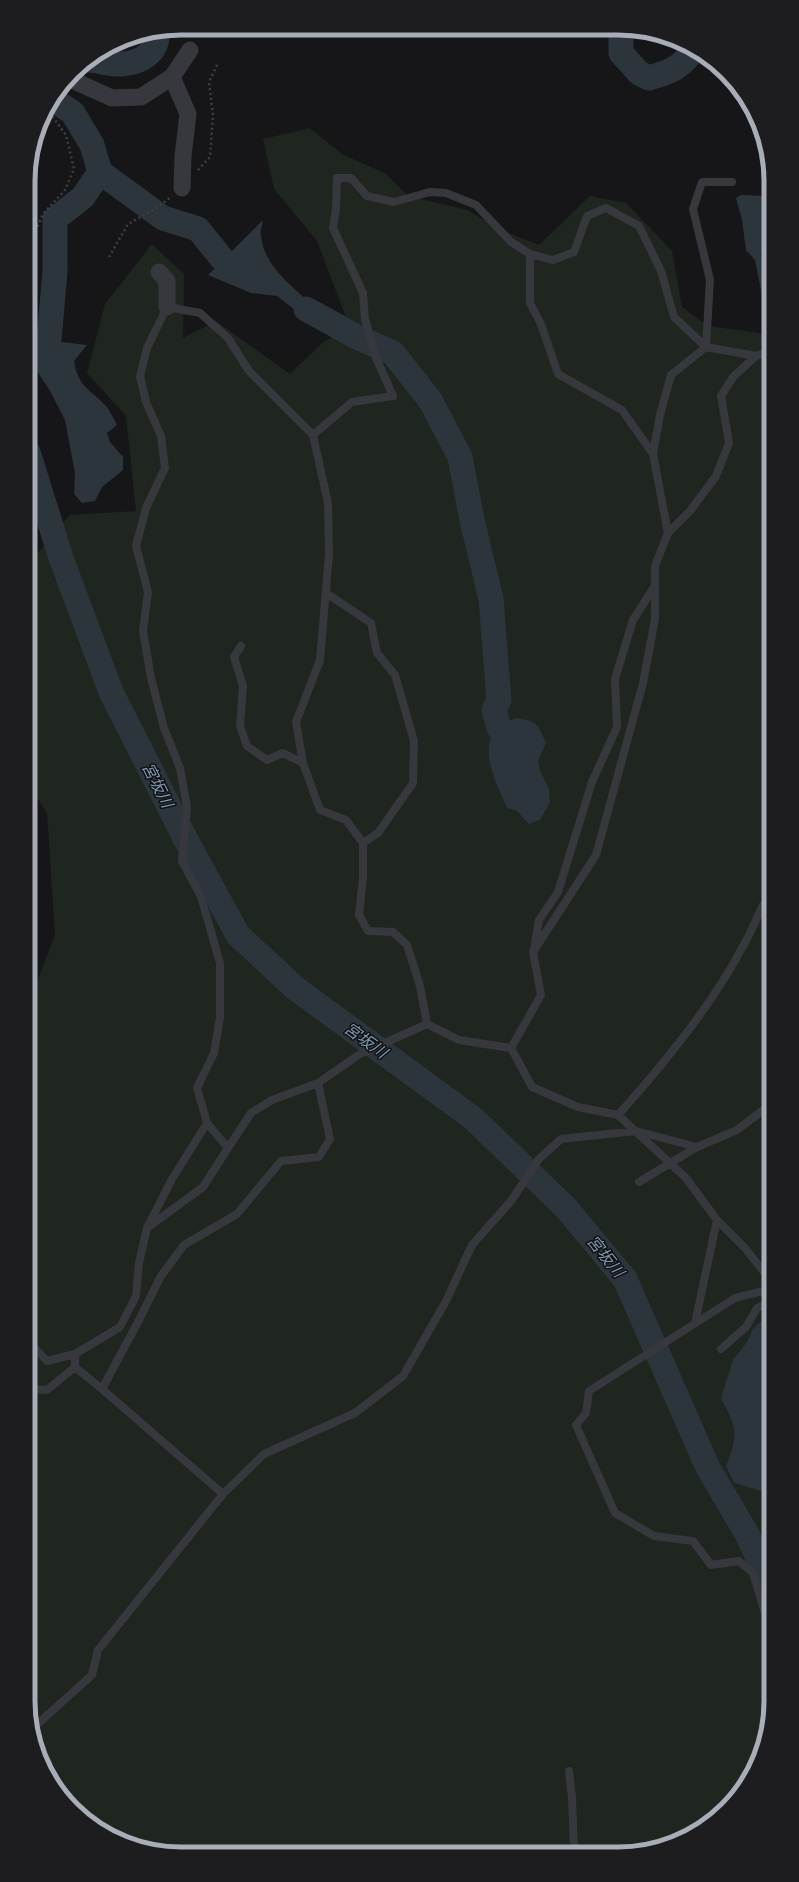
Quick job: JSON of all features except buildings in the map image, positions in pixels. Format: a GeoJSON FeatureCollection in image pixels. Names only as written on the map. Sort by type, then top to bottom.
{"type":"FeatureCollection","features":[{"type":"Feature","properties":{"kind":"street"},"geometry":{"type":"LineString","coordinates":[[75,81],[112,98],[141,97],[172,77],[190,50]]}},
{"type":"Feature","properties":{"kind":"street"},"geometry":{"type":"LineString","coordinates":[[172,77],[188,114],[183,156],[182,188]]}},
{"type":"Feature","properties":{"kind":"street"},"geometry":{"type":"LineString","coordinates":[[159,272],[167,281],[167,307]]}},
{"type":"Feature","properties":{"kind":"lane"},"geometry":{"type":"LineString","coordinates":[[313,435],[352,402],[393,396],[376,358],[368,332],[365,319],[363,293],[333,228],[336,209],[337,178],[351,178],[367,196],[394,202],[430,192],[446,193],[476,205],[510,242],[530,254],[553,260],[574,252],[587,216],[606,208],[639,226],[661,271],[674,317],[706,347],[756,356]]}},
{"type":"Feature","properties":{"kind":"lane"},"geometry":{"type":"LineString","coordinates":[[668,533],[653,454],[660,415],[671,375],[706,347],[710,280],[693,209],[702,182],[732,182]]}},
{"type":"Feature","properties":{"kind":"lane"},"geometry":{"type":"LineString","coordinates":[[530,254],[530,303],[540,324],[558,374],[622,410],[653,454]]}},
{"type":"Feature","properties":{"kind":"lane"},"geometry":{"type":"LineString","coordinates":[[228,1148],[206,1123],[198,1088],[214,1053],[220,1017],[220,963],[201,897],[182,861],[187,806],[180,768],[164,728],[151,678],[143,632],[148,592],[136,546],[146,508],[165,468],[161,436],[146,402],[140,376],[147,348],[167,307],[200,313],[206,318],[228,338],[249,372],[313,435],[328,503],[329,554],[320,660],[296,722],[303,763],[320,810],[346,820],[363,842],[363,878],[359,915],[368,931],[394,932],[407,945],[420,986],[427,1024]]}},
{"type":"Feature","properties":{"kind":"lane"},"geometry":{"type":"LineString","coordinates":[[533,952],[596,855],[643,683],[655,619],[655,566],[668,533],[690,510],[716,476],[729,443],[721,396],[733,377],[756,356],[764,353]]}},
{"type":"Feature","properties":{"kind":"lane"},"geometry":{"type":"LineString","coordinates":[[510,1048],[541,995],[533,952],[539,920],[558,892],[592,782],[617,727],[615,680],[633,620],[655,586]]}},
{"type":"Feature","properties":{"kind":"lane"},"geometry":{"type":"LineString","coordinates":[[326,593],[371,623],[376,653],[395,675],[414,741],[413,783],[378,833],[363,842]]}},
{"type":"Feature","properties":{"kind":"lane"},"geometry":{"type":"LineString","coordinates":[[241,646],[234,657],[243,686],[240,726],[247,746],[267,760],[283,753],[303,763]]}},
{"type":"Feature","properties":{"kind":"lane"},"geometry":{"type":"LineString","coordinates":[[618,1115],[647,1084],[714,994],[744,946],[764,905]]}},
{"type":"Feature","properties":{"kind":"lane"},"geometry":{"type":"LineString","coordinates":[[147,1228],[203,1186],[251,1113],[272,1100],[318,1083],[360,1054],[427,1024],[460,1040],[510,1048]]}},
{"type":"Feature","properties":{"kind":"lane"},"geometry":{"type":"LineString","coordinates":[[510,1048],[532,1087],[578,1107],[618,1115],[686,1178],[717,1220],[745,1248],[764,1272]]}},
{"type":"Feature","properties":{"kind":"lane"},"geometry":{"type":"LineString","coordinates":[[102,1388],[140,1320],[161,1276],[184,1245],[237,1214],[281,1161],[318,1157],[330,1138],[318,1083]]}},
{"type":"Feature","properties":{"kind":"lane"},"geometry":{"type":"LineString","coordinates":[[639,1182],[697,1147],[737,1130],[764,1109]]}},
{"type":"Feature","properties":{"kind":"lane"},"geometry":{"type":"LineString","coordinates":[[35,1348],[47,1360],[75,1354],[120,1327],[136,1296],[139,1263],[147,1228],[172,1179],[206,1123]]}},
{"type":"Feature","properties":{"kind":"lane"},"geometry":{"type":"LineString","coordinates":[[37,1725],[92,1676],[98,1650],[223,1494],[264,1454],[355,1413],[403,1376],[446,1301],[472,1245],[511,1200],[539,1159],[561,1139],[636,1131],[697,1147]]}},
{"type":"Feature","properties":{"kind":"lane"},"geometry":{"type":"LineString","coordinates":[[695,1323],[717,1220]]}},
{"type":"Feature","properties":{"kind":"lane"},"geometry":{"type":"LineString","coordinates":[[764,1291],[734,1298],[589,1391],[586,1413],[576,1424],[615,1513],[654,1536],[693,1541],[711,1565],[739,1561],[753,1573],[764,1610]]}},
{"type":"Feature","properties":{"kind":"lane"},"geometry":{"type":"LineString","coordinates":[[721,1349],[746,1327],[757,1308],[764,1306]]}},
{"type":"Feature","properties":{"kind":"lane"},"geometry":{"type":"LineString","coordinates":[[75,1354],[75,1367]]}},
{"type":"Feature","properties":{"kind":"lane"},"geometry":{"type":"LineString","coordinates":[[75,1367],[102,1388],[223,1494]]}},
{"type":"Feature","properties":{"kind":"lane"},"geometry":{"type":"LineString","coordinates":[[35,1389],[47,1390],[75,1367]]}},
{"type":"Feature","properties":{"kind":"lane"},"geometry":{"type":"LineString","coordinates":[[568,1771],[572,1798],[574,1847]]}},
{"type":"Feature","properties":{"kind":"path"},"geometry":{"type":"LineString","coordinates":[[35,232],[43,214],[65,190],[74,169],[66,135],[51,114]]}},
{"type":"Feature","properties":{"kind":"shaded area"},"geometry":{"type":"Polygon","coordinates":[[[310,128],[342,154],[386,174],[408,196],[468,210],[496,228],[539,245],[590,196],[626,203],[672,251],[682,307],[708,326],[764,333],[764,1711],[759,1739],[753,1757],[734,1790],[707,1817],[683,1832],[656,1842],[628,1847],[162,1846],[143,1842],[116,1832],[85,1811],[65,1790],[50,1766],[40,1739],[35,1711],[35,987],[55,934],[47,813],[35,795],[35,556],[70,515],[136,511],[126,416],[87,373],[105,304],[152,244],[184,274],[183,338],[216,321],[290,374],[323,342],[350,328],[317,241],[274,189],[263,139],[310,128]]]}},
{"type":"Feature","properties":{"kind":"shaded area"},"geometry":{"type":"Polygon","coordinates":[[[741,195],[764,196],[764,250],[761,254],[764,266],[764,305],[755,260],[746,250],[742,220],[736,198],[741,195]]]}},
{"type":"Feature","properties":{"kind":"shaded area"},"geometry":{"type":"Polygon","coordinates":[[[263,220],[261,234],[263,246],[267,256],[272,265],[286,281],[309,302],[306,309],[295,310],[277,296],[251,293],[208,275],[263,220]]]}},
{"type":"Feature","properties":{"kind":"shaded area"},"geometry":{"type":"Polygon","coordinates":[[[35,339],[87,345],[74,361],[78,377],[106,406],[117,425],[107,433],[110,442],[123,457],[123,470],[102,487],[95,501],[82,503],[74,494],[75,473],[65,420],[49,389],[35,368],[35,339]]]}},
{"type":"Feature","properties":{"kind":"shaded area"},"geometry":{"type":"Polygon","coordinates":[[[516,718],[528,720],[536,724],[546,743],[538,761],[540,771],[549,789],[550,802],[540,820],[529,824],[517,811],[507,808],[495,780],[489,759],[489,749],[495,731],[502,725],[516,718]]]}},
{"type":"Feature","properties":{"kind":"shaded area"},"geometry":{"type":"Polygon","coordinates":[[[764,1319],[764,1494],[761,1491],[734,1483],[726,1466],[733,1446],[734,1431],[733,1424],[721,1398],[733,1360],[747,1342],[753,1329],[764,1319]]]}},
{"type":"Feature","properties":{"kind":"waterway"},"geometry":{"type":"LineString","coordinates":[[621,35],[621,53],[639,73],[649,78],[663,74],[680,65],[690,54]]}},
{"type":"Feature","properties":{"kind":"waterway"},"geometry":{"type":"LineString","coordinates":[[98,61],[118,64],[135,62],[147,56],[154,46],[157,37]]}},
{"type":"Feature","properties":{"kind":"waterway"},"geometry":{"type":"LineString","coordinates":[[58,103],[73,113],[92,145],[100,172],[163,218],[198,229],[223,260]]}},
{"type":"Feature","properties":{"kind":"waterway"},"geometry":{"type":"LineString","coordinates":[[49,340],[55,271],[55,219],[83,197],[100,172]]}},
{"type":"Feature","properties":{"kind":"waterway"},"geometry":{"type":"LineString","coordinates":[[306,309],[357,337],[393,353],[430,400],[460,457],[472,520],[491,599],[499,700],[494,710],[499,728]]}},
{"type":"Feature","properties":{"kind":"waterway","name":"宮坂川"},"geometry":{"type":"LineString","coordinates":[[35,474],[61,558],[111,692],[186,840],[238,935],[295,988],[474,1119],[566,1208],[625,1279],[708,1468],[747,1534],[764,1571]]}}]}
